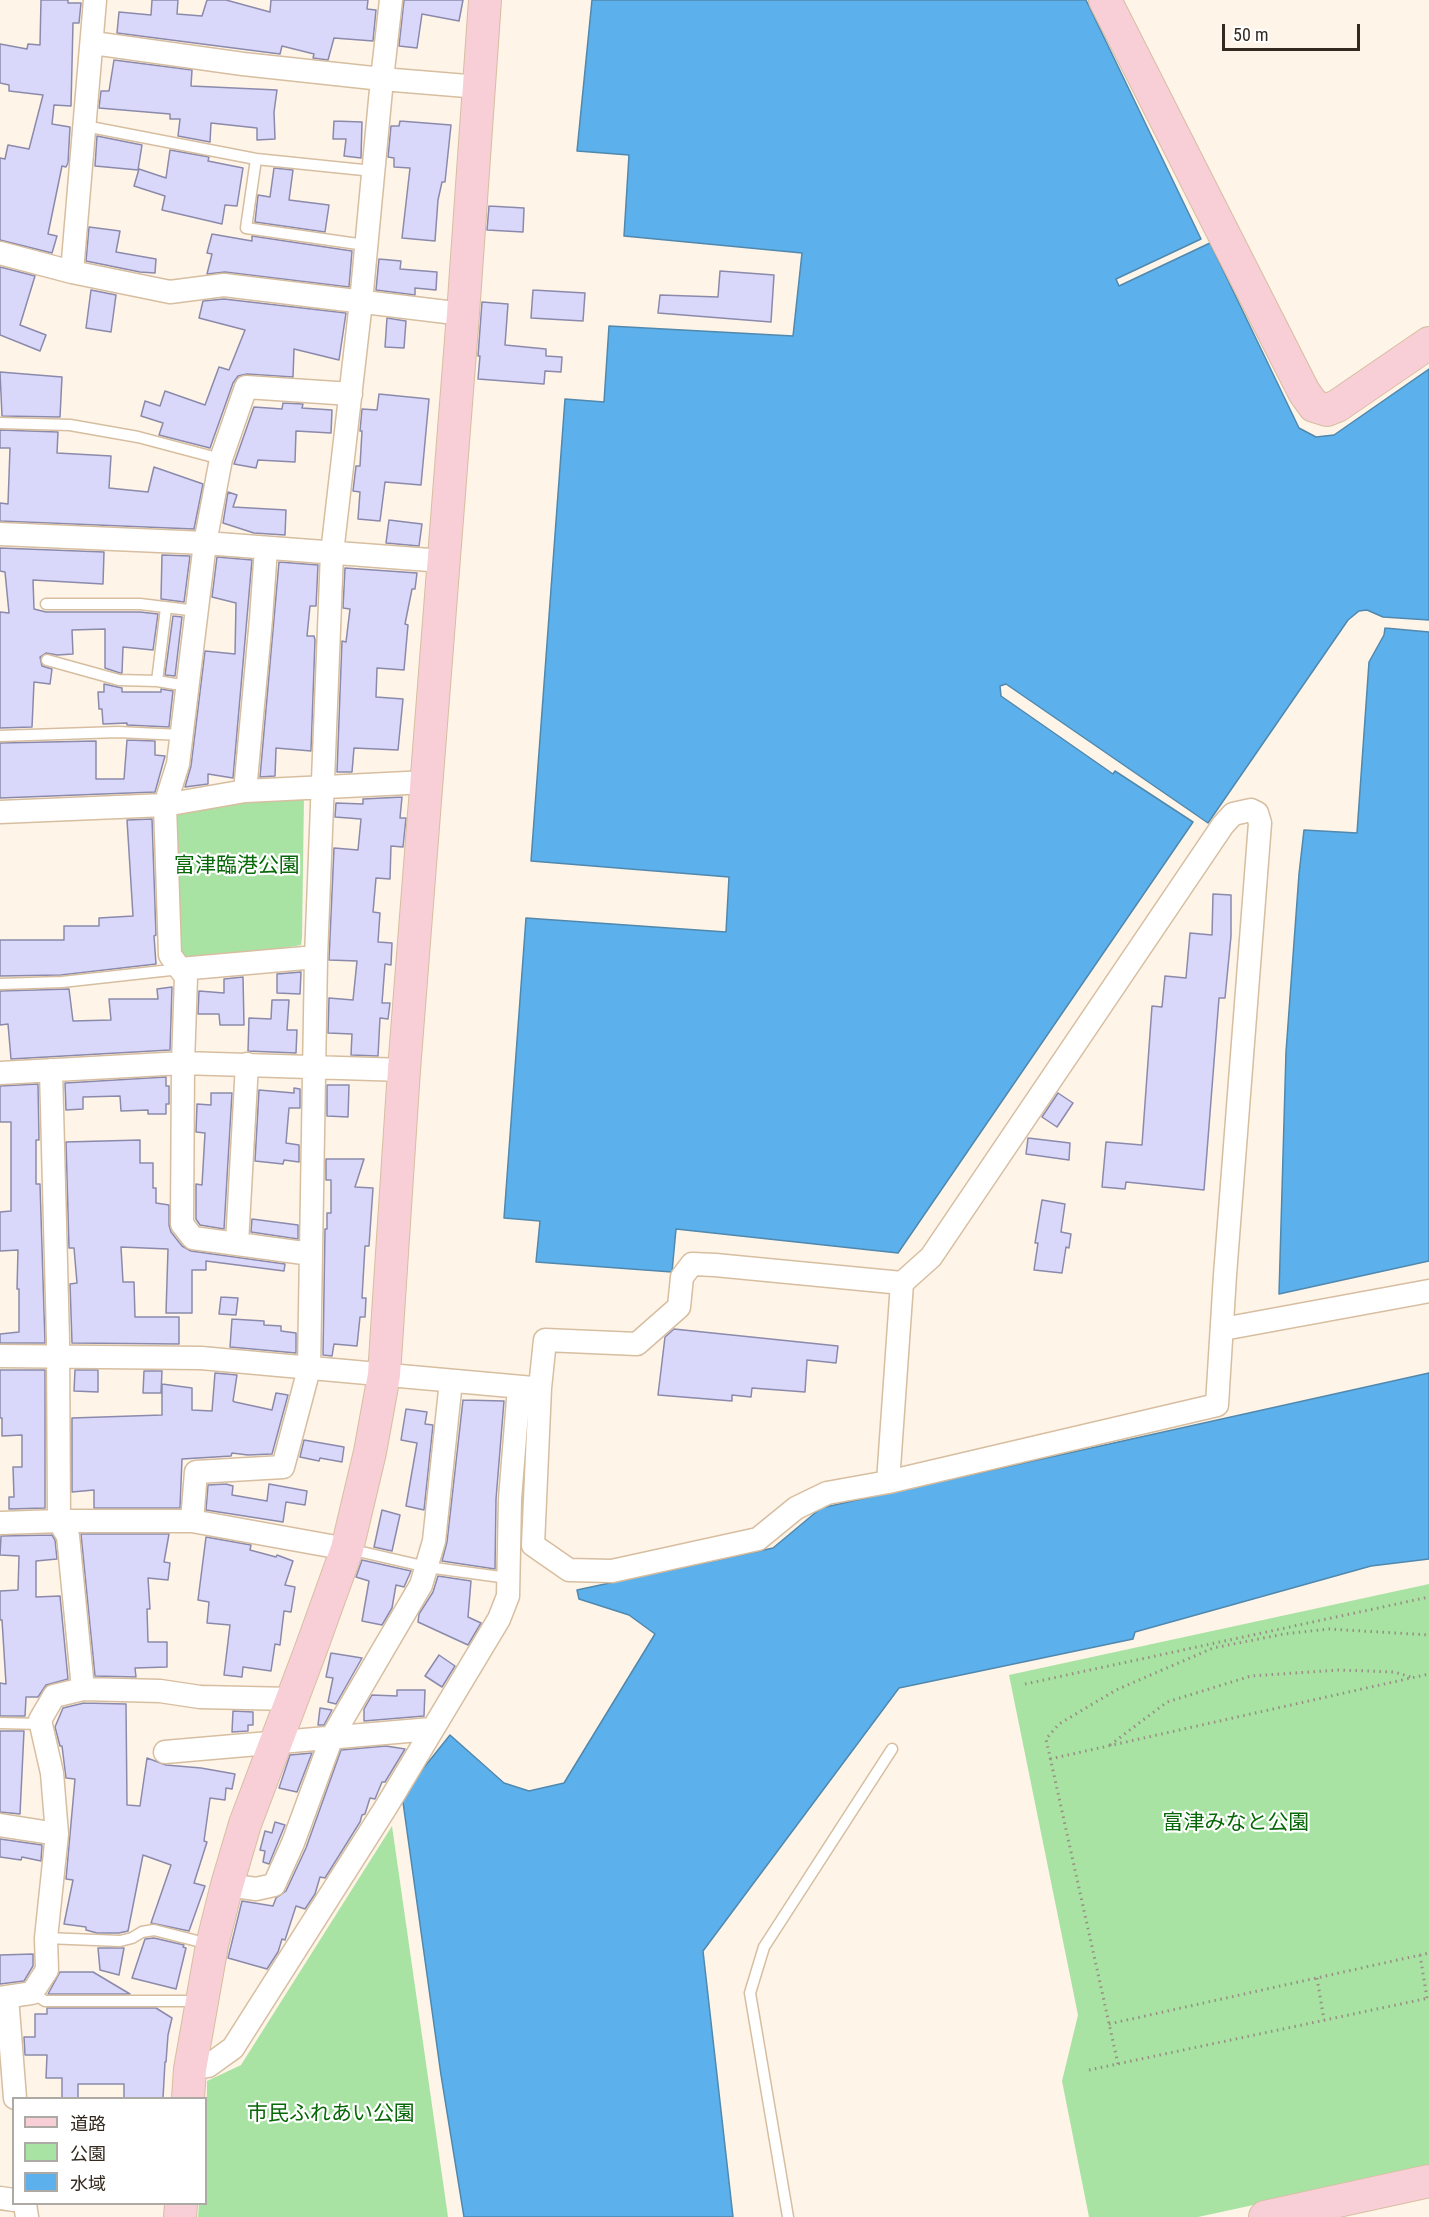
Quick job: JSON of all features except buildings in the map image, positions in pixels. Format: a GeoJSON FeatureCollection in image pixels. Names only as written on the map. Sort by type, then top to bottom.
{"type":"FeatureCollection","features":[{"type":"Feature","properties":{"kind":"street"},"geometry":{"type":"LineString","coordinates":[[72,272],[95,0]]}},
{"type":"Feature","properties":{"kind":"street"},"geometry":{"type":"LineString","coordinates":[[192,1521],[196,1472],[283,1467],[309,1368],[316,957],[332,552],[361,302],[391,0]]}},
{"type":"Feature","properties":{"kind":"street"},"geometry":{"type":"LineString","coordinates":[[189,2084],[212,1945],[226,1885],[245,1824],[346,1549],[370,1452],[384,1375],[404,1070],[486,0]]}},
{"type":"Feature","properties":{"kind":"street"},"geometry":{"type":"LineString","coordinates":[[1105,0],[1304,392],[1314,406],[1327,410],[1337,406],[1429,343]]}},
{"type":"Feature","properties":{"kind":"street"},"geometry":{"type":"LineString","coordinates":[[93,43],[243,64],[479,87]]}},
{"type":"Feature","properties":{"kind":"street"},"geometry":{"type":"LineString","coordinates":[[0,253],[72,272],[170,292],[224,285],[463,314]]}},
{"type":"Feature","properties":{"kind":"street"},"geometry":{"type":"LineString","coordinates":[[311,1254],[193,1238],[182,1224],[186,977],[170,955],[165,806],[178,764],[205,543],[221,459],[246,387],[351,394]]}},
{"type":"Feature","properties":{"kind":"street"},"geometry":{"type":"LineString","coordinates":[[0,534],[205,543],[443,561]]}},
{"type":"Feature","properties":{"kind":"street"},"geometry":{"type":"LineString","coordinates":[[245,791],[266,548]]}},
{"type":"Feature","properties":{"kind":"street"},"geometry":{"type":"LineString","coordinates":[[0,812],[165,806],[245,791],[427,782]]}},
{"type":"Feature","properties":{"kind":"street"},"geometry":{"type":"LineString","coordinates":[[530,1388],[532,1545],[569,1570],[612,1571],[758,1539],[796,1508],[827,1493],[888,1482],[1217,1405],[1224,1275],[1260,823],[1257,813],[1251,810],[1233,814],[1218,831],[931,1257],[902,1283],[888,1482]]}},
{"type":"Feature","properties":{"kind":"street"},"geometry":{"type":"LineString","coordinates":[[180,969],[316,957]]}},
{"type":"Feature","properties":{"kind":"street"},"geometry":{"type":"LineString","coordinates":[[0,1073],[183,1063],[404,1070]]}},
{"type":"Feature","properties":{"kind":"street"},"geometry":{"type":"LineString","coordinates":[[237,1243],[247,1064]]}},
{"type":"Feature","properties":{"kind":"street"},"geometry":{"type":"LineString","coordinates":[[51,1070],[58,1356],[59,1521],[68,1536],[83,1689]]}},
{"type":"Feature","properties":{"kind":"street"},"geometry":{"type":"LineString","coordinates":[[189,2084],[208,2066],[233,2048],[386,1807],[431,1729],[500,1620],[508,1596],[510,1499],[530,1388],[544,1340],[637,1344],[679,1307],[682,1277],[692,1264],[715,1264],[902,1283]]}},
{"type":"Feature","properties":{"kind":"street"},"geometry":{"type":"LineString","coordinates":[[1222,1329],[1429,1291]]}},
{"type":"Feature","properties":{"kind":"street"},"geometry":{"type":"LineString","coordinates":[[0,1356],[201,1358],[530,1388]]}},
{"type":"Feature","properties":{"kind":"street"},"geometry":{"type":"LineString","coordinates":[[226,1885],[256,1889],[274,1885],[293,1844],[332,1737],[421,1585],[434,1542],[451,1381]]}},
{"type":"Feature","properties":{"kind":"street"},"geometry":{"type":"LineString","coordinates":[[0,1523],[192,1521],[346,1549]]}},
{"type":"Feature","properties":{"kind":"street"},"geometry":{"type":"LineString","coordinates":[[15,2097],[3,1998],[32,1993],[47,1970],[46,1938],[57,1834],[52,1773],[40,1720],[54,1696],[83,1689],[160,1691],[200,1697],[292,1699]]}},
{"type":"Feature","properties":{"kind":"street"},"geometry":{"type":"LineString","coordinates":[[165,1752],[431,1729]]}},
{"type":"Feature","properties":{"kind":"street"},"geometry":{"type":"LineString","coordinates":[[0,1825],[57,1834]]}},
{"type":"Feature","properties":{"kind":"street"},"geometry":{"type":"LineString","coordinates":[[1264,2217],[1429,2181]]}},
{"type":"Feature","properties":{"kind":"lane"},"geometry":{"type":"LineString","coordinates":[[85,126],[256,159],[373,171]]}},
{"type":"Feature","properties":{"kind":"lane"},"geometry":{"type":"LineString","coordinates":[[256,159],[246,228],[365,246]]}},
{"type":"Feature","properties":{"kind":"lane"},"geometry":{"type":"LineString","coordinates":[[0,423],[70,425],[138,437],[221,459]]}},
{"type":"Feature","properties":{"kind":"lane"},"geometry":{"type":"LineString","coordinates":[[46,604],[140,604],[197,611]]}},
{"type":"Feature","properties":{"kind":"lane"},"geometry":{"type":"LineString","coordinates":[[157,681],[166,608]]}},
{"type":"Feature","properties":{"kind":"lane"},"geometry":{"type":"LineString","coordinates":[[47,660],[119,680],[157,681],[187,686]]}},
{"type":"Feature","properties":{"kind":"lane"},"geometry":{"type":"LineString","coordinates":[[0,736],[118,732],[181,735]]}},
{"type":"Feature","properties":{"kind":"lane"},"geometry":{"type":"LineString","coordinates":[[0,984],[62,982],[180,969]]}},
{"type":"Feature","properties":{"kind":"lane"},"geometry":{"type":"LineString","coordinates":[[346,1549],[427,1567],[508,1578]]}},
{"type":"Feature","properties":{"kind":"lane"},"geometry":{"type":"LineString","coordinates":[[0,1724],[41,1724]]}},
{"type":"Feature","properties":{"kind":"lane"},"geometry":{"type":"LineString","coordinates":[[788,2217],[750,1993],[764,1947],[892,1749]]}},
{"type":"Feature","properties":{"kind":"lane"},"geometry":{"type":"LineString","coordinates":[[46,1938],[120,1941],[154,1930],[212,1945]]}},
{"type":"Feature","properties":{"kind":"lane"},"geometry":{"type":"LineString","coordinates":[[32,1993],[45,2001],[202,2001]]}},
{"type":"Feature","properties":{"kind":"path"},"geometry":{"type":"LineString","coordinates":[[1025,1684],[1429,1597]]}},
{"type":"Feature","properties":{"kind":"path"},"geometry":{"type":"LineString","coordinates":[[1118,2064],[1046,1739],[1059,1725],[1116,1690],[1213,1648],[1284,1634],[1329,1629],[1429,1635]]}},
{"type":"Feature","properties":{"kind":"path"},"geometry":{"type":"LineString","coordinates":[[1247,1636],[1248,1641]]}},
{"type":"Feature","properties":{"kind":"path"},"geometry":{"type":"LineString","coordinates":[[1108,1746],[1167,1702],[1251,1676],[1340,1670],[1394,1672],[1413,1678]]}},
{"type":"Feature","properties":{"kind":"path"},"geometry":{"type":"LineString","coordinates":[[1050,1759],[1429,1674]]}},
{"type":"Feature","properties":{"kind":"path"},"geometry":{"type":"LineString","coordinates":[[1109,2024],[1429,1953]]}},
{"type":"Feature","properties":{"kind":"path"},"geometry":{"type":"LineString","coordinates":[[1089,2070],[1428,1998],[1420,1955]]}},
{"type":"Feature","properties":{"kind":"path"},"geometry":{"type":"LineString","coordinates":[[1317,1978],[1324,2020]]}},
{"type":"Feature","properties":{"kind":"green space","name":"富津臨港公園"},"geometry":{"type":"Polygon","coordinates":[[[304,796],[301,945],[187,964],[175,954],[175,808],[304,796]]]}},
{"type":"Feature","properties":{"kind":"green space","name":"富津みなと公園"},"geometry":{"type":"Polygon","coordinates":[[[1429,1584],[1429,2167],[1198,2217],[1089,2217],[1062,2081],[1078,2015],[1009,1675],[1429,1584]]]}},
{"type":"Feature","properties":{"kind":"green space","name":"市民ふれあい公園"},"geometry":{"type":"Polygon","coordinates":[[[392,1826],[448,2217],[198,2217],[199,2205],[207,2205],[207,2081],[241,2065],[392,1826]]]}},
{"type":"Feature","properties":{"kind":"water"},"geometry":{"type":"Polygon","coordinates":[[[592,0],[1086,0],[1201,239],[1116,279],[1119,286],[1210,243],[1299,428],[1316,437],[1334,435],[1429,369],[1429,620],[1383,617],[1367,610],[1359,611],[1348,620],[1208,823],[1006,684],[1000,686],[1001,696],[1113,774],[1115,771],[1193,822],[898,1253],[676,1229],[672,1272],[536,1262],[540,1221],[504,1218],[526,918],[726,932],[729,877],[531,861],[565,399],[604,402],[609,326],[793,336],[802,253],[624,236],[629,155],[577,151],[592,0]]]}},
{"type":"Feature","properties":{"kind":"water"},"geometry":{"type":"Polygon","coordinates":[[[1385,628],[1429,632],[1429,1261],[1279,1294],[1286,1052],[1304,830],[1357,833],[1369,662],[1384,635],[1385,628]]]}},
{"type":"Feature","properties":{"kind":"water"},"geometry":{"type":"Polygon","coordinates":[[[1429,1373],[1429,1559],[1371,1566],[1135,1632],[1133,1639],[899,1688],[703,1951],[733,2217],[464,2217],[441,2075],[402,1795],[450,1735],[504,1783],[529,1791],[564,1783],[655,1634],[629,1615],[579,1599],[577,1590],[773,1548],[821,1508],[1429,1373]]]}}]}
